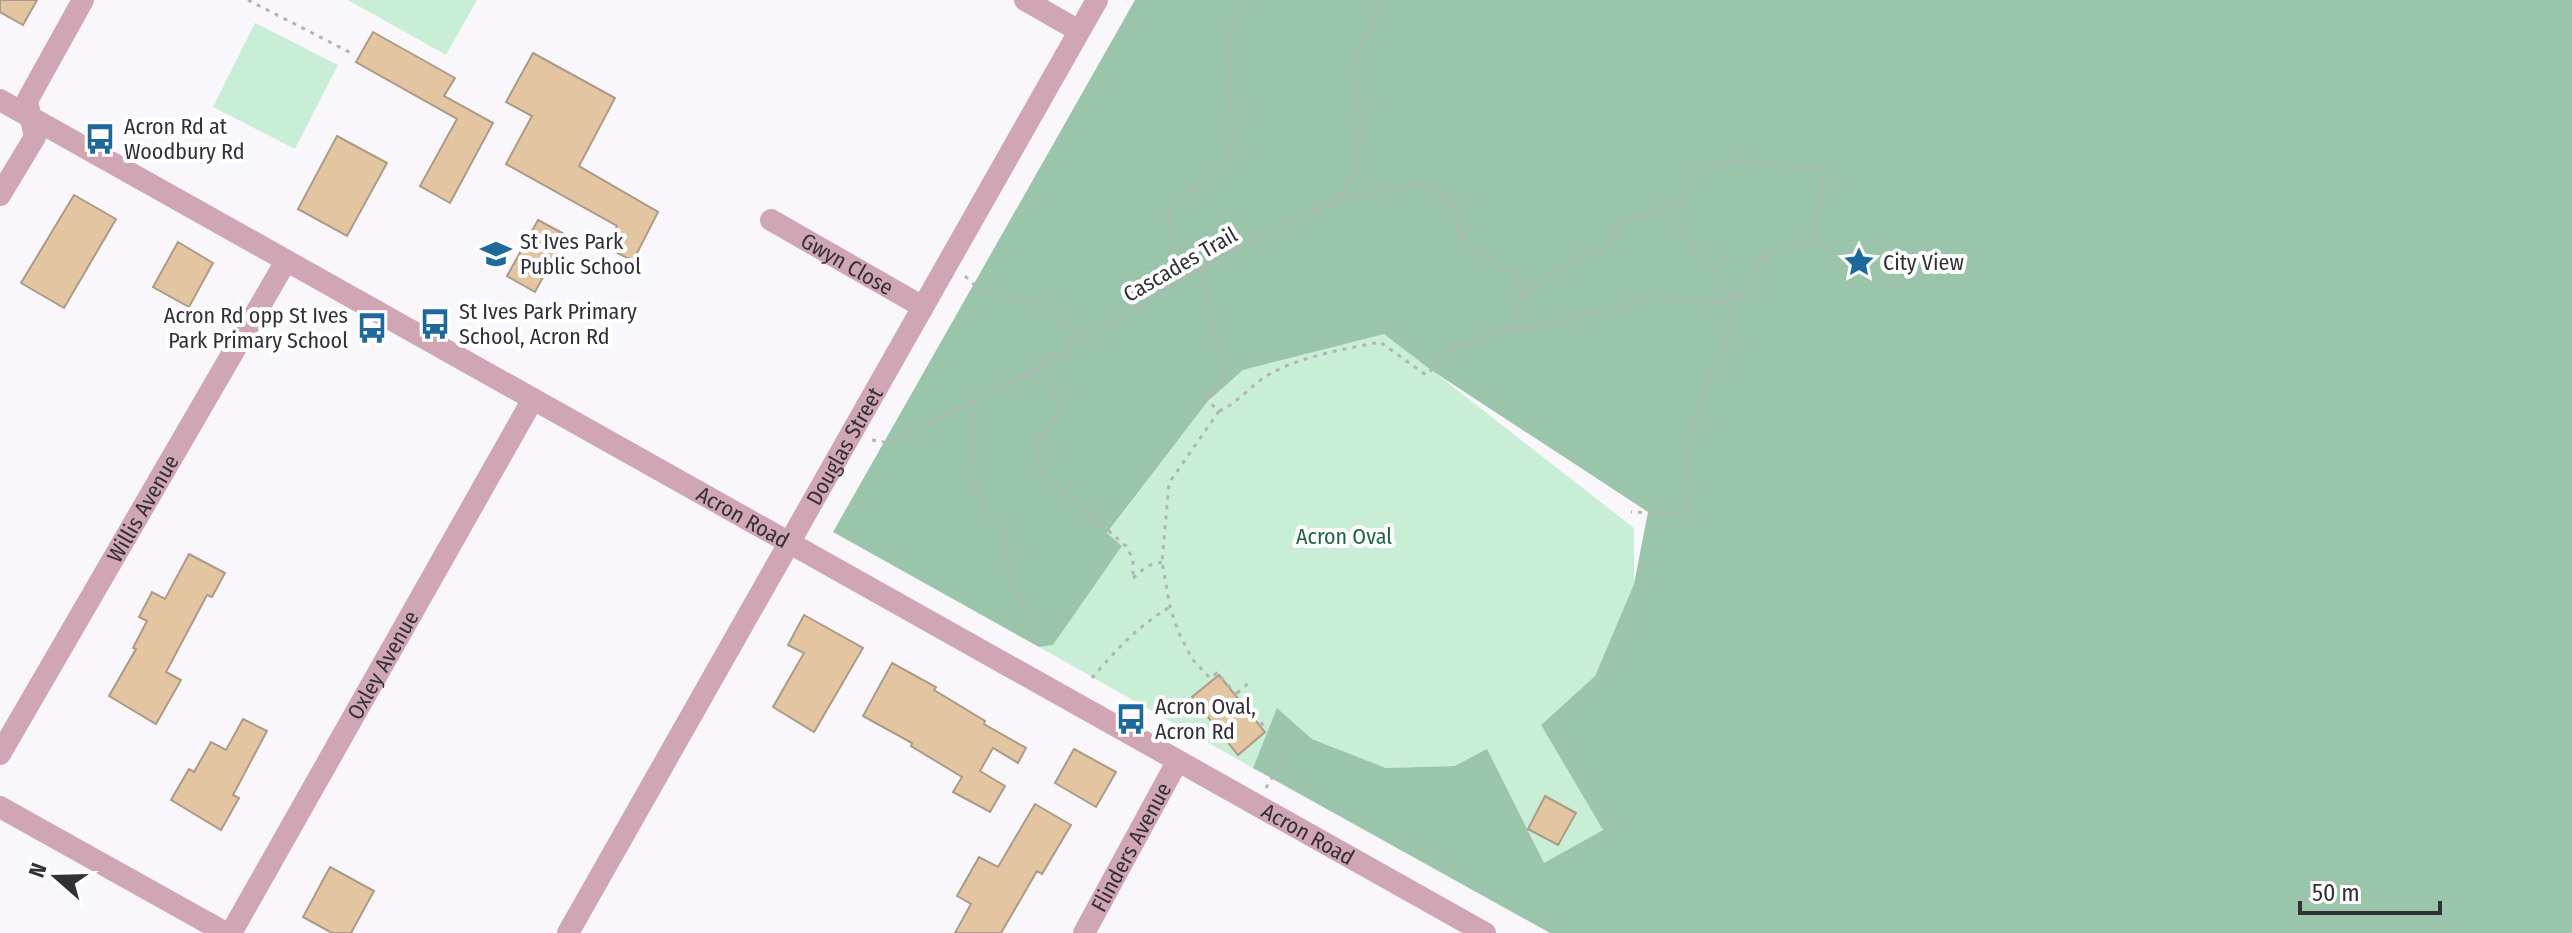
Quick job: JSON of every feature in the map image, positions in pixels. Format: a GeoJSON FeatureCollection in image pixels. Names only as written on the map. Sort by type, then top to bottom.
{"type":"FeatureCollection","features":[{"type":"Feature","properties":{"kind":"street"},"geometry":{"type":"LineString","coordinates":[[0,195],[35,137],[27,101],[83,0]]}},
{"type":"Feature","properties":{"kind":"street"},"geometry":{"type":"LineString","coordinates":[[1025,0],[1079,31]]}},
{"type":"Feature","properties":{"kind":"street","name":"Douglas Street"},"geometry":{"type":"LineString","coordinates":[[568,933],[1097,0]]}},
{"type":"Feature","properties":{"kind":"street","name":"Acron Road"},"geometry":{"type":"LineString","coordinates":[[0,100],[1485,933]]}},
{"type":"Feature","properties":{"kind":"street","name":"Gwyn Close"},"geometry":{"type":"LineString","coordinates":[[771,220],[923,307]]}},
{"type":"Feature","properties":{"kind":"street","name":"Willis Avenue"},"geometry":{"type":"LineString","coordinates":[[0,754],[286,261]]}},
{"type":"Feature","properties":{"kind":"street","name":"Oxley Avenue"},"geometry":{"type":"LineString","coordinates":[[229,933],[533,399]]}},
{"type":"Feature","properties":{"kind":"street","name":"Flinders Avenue"},"geometry":{"type":"LineString","coordinates":[[1084,933],[1177,762]]}},
{"type":"Feature","properties":{"kind":"street"},"geometry":{"type":"LineString","coordinates":[[0,807],[229,933]]}},
{"type":"Feature","properties":{"kind":"path"},"geometry":{"type":"LineString","coordinates":[[248,0],[355,55]]}},
{"type":"Feature","properties":{"kind":"path"},"geometry":{"type":"LineString","coordinates":[[1179,281],[1169,211],[1233,153],[1229,44],[1239,0]]}},
{"type":"Feature","properties":{"kind":"path"},"geometry":{"type":"LineString","coordinates":[[1381,0],[1351,71],[1362,123],[1354,173],[1343,195],[1364,196],[1400,186],[1418,185],[1436,190],[1456,207],[1459,232],[1466,247],[1511,272],[1524,294]]}},
{"type":"Feature","properties":{"kind":"path"},"geometry":{"type":"LineString","coordinates":[[1513,329],[1524,294],[1582,255],[1601,252],[1613,238],[1621,221],[1662,207],[1679,205],[1698,170],[1727,161],[1821,169],[1824,189],[1815,215],[1819,245]]}},
{"type":"Feature","properties":{"kind":"path","name":"Cascades Trail"},"geometry":{"type":"LineString","coordinates":[[850,435],[888,443],[1035,370],[1200,268],[1343,195]]}},
{"type":"Feature","properties":{"kind":"path"},"geometry":{"type":"LineString","coordinates":[[1631,512],[1682,514],[1690,494],[1687,462],[1693,426],[1704,389],[1733,325],[1731,300],[1720,279],[1662,207]]}},
{"type":"Feature","properties":{"kind":"path"},"geometry":{"type":"LineString","coordinates":[[1265,727],[1217,673],[1210,678],[1192,659],[1170,607],[1162,562],[1169,483],[1219,411],[1244,396],[1269,374],[1311,358],[1380,342],[1426,375],[1457,346],[1491,333],[1559,323],[1650,298],[1704,303],[1731,300],[1745,292],[1762,258],[1797,240],[1819,245],[1859,262]]}},
{"type":"Feature","properties":{"kind":"path"},"geometry":{"type":"LineString","coordinates":[[949,261],[980,290],[1039,304],[1087,338]]}},
{"type":"Feature","properties":{"kind":"path"},"geometry":{"type":"LineString","coordinates":[[1200,268],[1226,383],[1207,396],[1219,411]]}},
{"type":"Feature","properties":{"kind":"path"},"geometry":{"type":"LineString","coordinates":[[1035,370],[1053,386],[1062,409],[1038,439],[1040,471],[1126,546],[1133,559],[1133,578],[1147,566],[1162,562]]}},
{"type":"Feature","properties":{"kind":"path"},"geometry":{"type":"LineString","coordinates":[[974,400],[970,469],[985,513],[999,519],[1009,564],[1014,573],[1011,588],[1031,617],[1039,644]]}},
{"type":"Feature","properties":{"kind":"path"},"geometry":{"type":"LineString","coordinates":[[1092,678],[1117,649],[1157,614],[1170,607]]}},
{"type":"Feature","properties":{"kind":"path"},"geometry":{"type":"LineString","coordinates":[[1237,693],[1252,680]]}},
{"type":"Feature","properties":{"kind":"path"},"geometry":{"type":"LineString","coordinates":[[1256,806],[1297,735]]}},
{"type":"Feature","properties":{"kind":"green space"},"geometry":{"type":"Polygon","coordinates":[[[348,0],[477,0],[446,55],[348,0]]]}},
{"type":"Feature","properties":{"kind":"green space"},"geometry":{"type":"Polygon","coordinates":[[[1135,0],[2572,0],[2572,933],[1550,933],[1253,768],[1277,708],[1312,739],[1386,768],[1455,766],[1487,749],[1544,863],[1603,830],[1541,725],[1595,676],[1634,584],[1648,512],[1431,370],[1384,334],[1243,370],[1208,401],[1107,533],[1122,546],[1053,645],[1039,647],[833,532],[1135,0]]]}},
{"type":"Feature","properties":{"kind":"green space"},"geometry":{"type":"Polygon","coordinates":[[[255,23],[338,65],[295,149],[213,107],[255,23]]]}},
{"type":"Feature","properties":{"kind":"green space","name":"Acron Oval"},"geometry":{"type":"Polygon","coordinates":[[[1384,333],[1634,528],[1634,584],[1595,676],[1541,725],[1603,830],[1544,864],[1455,766],[1386,768],[1312,739],[1278,709],[1253,768],[1039,647],[1053,645],[1122,546],[1107,534],[1208,401],[1243,370],[1384,333]]]}},
{"type":"Feature","properties":{"kind":"building"},"geometry":{"type":"Polygon","coordinates":[[[0,0],[37,0],[23,25],[0,12],[0,0]]]}},
{"type":"Feature","properties":{"kind":"building"},"geometry":{"type":"Polygon","coordinates":[[[373,32],[455,78],[444,96],[493,123],[450,203],[420,186],[457,119],[356,62],[373,32]]]}},
{"type":"Feature","properties":{"kind":"building"},"geometry":{"type":"Polygon","coordinates":[[[533,53],[615,98],[579,166],[658,212],[633,261],[606,247],[617,226],[506,164],[532,116],[506,102],[533,53]]]}},
{"type":"Feature","properties":{"kind":"building"},"geometry":{"type":"Polygon","coordinates":[[[337,136],[387,163],[347,236],[298,209],[337,136]]]}},
{"type":"Feature","properties":{"kind":"building"},"geometry":{"type":"Polygon","coordinates":[[[74,195],[116,219],[64,308],[21,283],[74,195]]]}},
{"type":"Feature","properties":{"kind":"building"},"geometry":{"type":"Polygon","coordinates":[[[538,220],[566,235],[535,292],[507,276],[538,220]]]}},
{"type":"Feature","properties":{"kind":"building"},"geometry":{"type":"Polygon","coordinates":[[[178,242],[213,263],[189,307],[153,287],[178,242]]]}},
{"type":"Feature","properties":{"kind":"building"},"geometry":{"type":"Polygon","coordinates":[[[189,554],[225,573],[212,597],[207,595],[166,672],[181,680],[156,724],[109,696],[136,649],[133,648],[147,621],[139,617],[152,592],[165,599],[189,554]]]}},
{"type":"Feature","properties":{"kind":"building"},"geometry":{"type":"Polygon","coordinates":[[[804,615],[863,648],[814,732],[773,707],[804,653],[788,645],[804,615]]]}},
{"type":"Feature","properties":{"kind":"building"},"geometry":{"type":"Polygon","coordinates":[[[892,663],[936,687],[934,690],[985,721],[984,724],[1026,748],[1018,763],[993,748],[980,771],[1005,786],[990,812],[953,792],[962,777],[911,746],[912,743],[863,716],[892,663]]]}},
{"type":"Feature","properties":{"kind":"building"},"geometry":{"type":"Polygon","coordinates":[[[1219,675],[1265,732],[1238,755],[1192,697],[1219,675]]]}},
{"type":"Feature","properties":{"kind":"building"},"geometry":{"type":"Polygon","coordinates":[[[243,719],[267,731],[233,795],[239,798],[221,830],[171,800],[189,769],[194,772],[211,742],[226,750],[243,719]]]}},
{"type":"Feature","properties":{"kind":"building"},"geometry":{"type":"Polygon","coordinates":[[[1074,749],[1116,772],[1096,807],[1055,783],[1074,749]]]}},
{"type":"Feature","properties":{"kind":"building"},"geometry":{"type":"Polygon","coordinates":[[[1545,796],[1576,813],[1558,845],[1528,829],[1545,796]]]}},
{"type":"Feature","properties":{"kind":"building"},"geometry":{"type":"Polygon","coordinates":[[[1035,804],[1071,825],[1042,874],[1037,871],[1001,933],[955,933],[971,904],[957,896],[979,857],[998,867],[1035,804]]]}},
{"type":"Feature","properties":{"kind":"building"},"geometry":{"type":"Polygon","coordinates":[[[330,867],[374,891],[351,933],[332,933],[303,917],[330,867]]]}},
{"type":"Feature","properties":{"kind":"place","name":"Acron Rd at Woodbury Rd"},"geometry":{"type":"Point","coordinates":[100,139]}},
{"type":"Feature","properties":{"kind":"place","name":"St Ives Park Public School"},"geometry":{"type":"Point","coordinates":[496,254]}},
{"type":"Feature","properties":{"kind":"place","name":"City View"},"geometry":{"type":"Point","coordinates":[1859,262]}},
{"type":"Feature","properties":{"kind":"place","name":"St Ives Park Primary School, Acron Rd"},"geometry":{"type":"Point","coordinates":[435,324]}},
{"type":"Feature","properties":{"kind":"place","name":"Acron Rd opp St Ives Park Primary School"},"geometry":{"type":"Point","coordinates":[372,328]}},
{"type":"Feature","properties":{"kind":"place","name":"Acron Oval, Acron Rd"},"geometry":{"type":"Point","coordinates":[1131,719]}}]}
